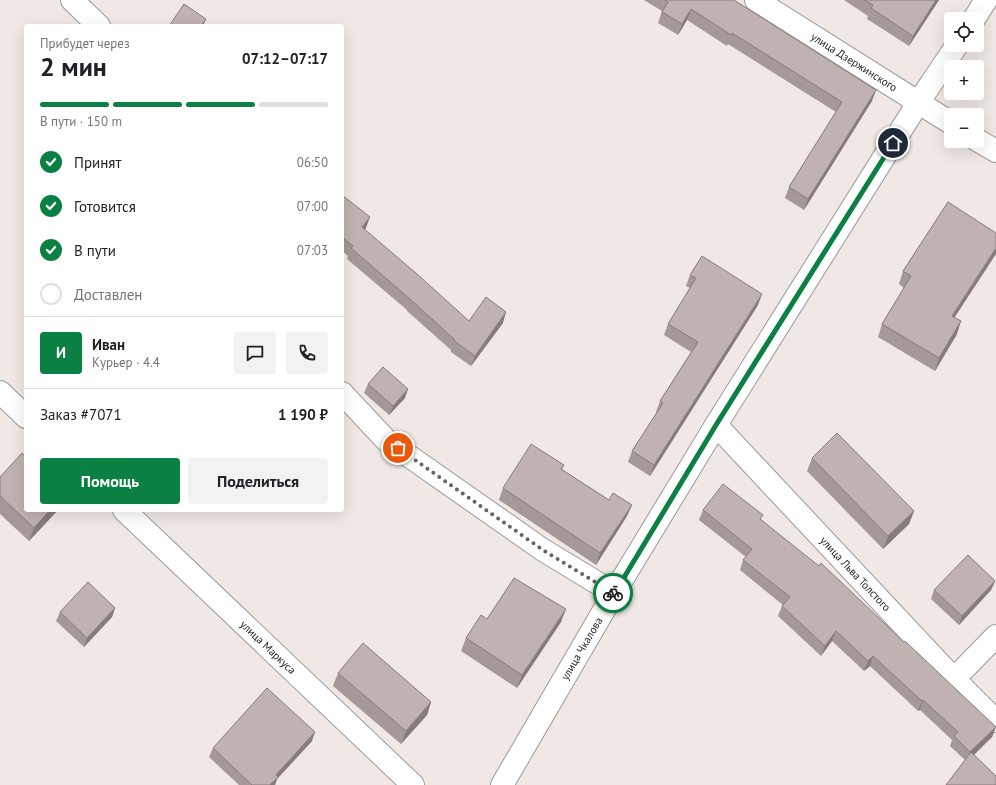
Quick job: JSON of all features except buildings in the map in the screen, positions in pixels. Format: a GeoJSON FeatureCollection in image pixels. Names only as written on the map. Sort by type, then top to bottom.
{"type":"FeatureCollection","features":[{"type":"Feature","properties":{"kind":"street"},"geometry":{"type":"LineString","coordinates":[[72,0],[97,24]]}},
{"type":"Feature","properties":{"kind":"street","name":"улица Дзержинского"},"geometry":{"type":"LineString","coordinates":[[756,0],[944,119]]}},
{"type":"Feature","properties":{"kind":"street"},"geometry":{"type":"LineString","coordinates":[[978,12],[986,0]]}},
{"type":"Feature","properties":{"kind":"street","name":"улица Чкалова"},"geometry":{"type":"LineString","coordinates":[[502,785],[614,594],[716,425],[918,103],[952,52]]}},
{"type":"Feature","properties":{"kind":"street"},"geometry":{"type":"LineString","coordinates":[[984,144],[996,151]]}},
{"type":"Feature","properties":{"kind":"street"},"geometry":{"type":"LineString","coordinates":[[0,392],[24,415]]}},
{"type":"Feature","properties":{"kind":"street"},"geometry":{"type":"LineString","coordinates":[[344,395],[386,440],[543,550],[614,594]]}},
{"type":"Feature","properties":{"kind":"street","name":"улица Льва Толстого"},"geometry":{"type":"LineString","coordinates":[[716,425],[954,679],[996,721]]}},
{"type":"Feature","properties":{"kind":"street","name":"улица Маркуса"},"geometry":{"type":"LineString","coordinates":[[126,512],[413,785]]}},
{"type":"Feature","properties":{"kind":"street"},"geometry":{"type":"LineString","coordinates":[[954,679],[996,636]]}},
{"type":"Feature","properties":{"kind":"way so far"},"geometry":{"type":"LineString","coordinates":[[398,448],[543,550],[613,593]]}},
{"type":"Feature","properties":{"kind":"route"},"geometry":{"type":"LineString","coordinates":[[613,593],[614,594],[716,425],[893,143]]}}]}
